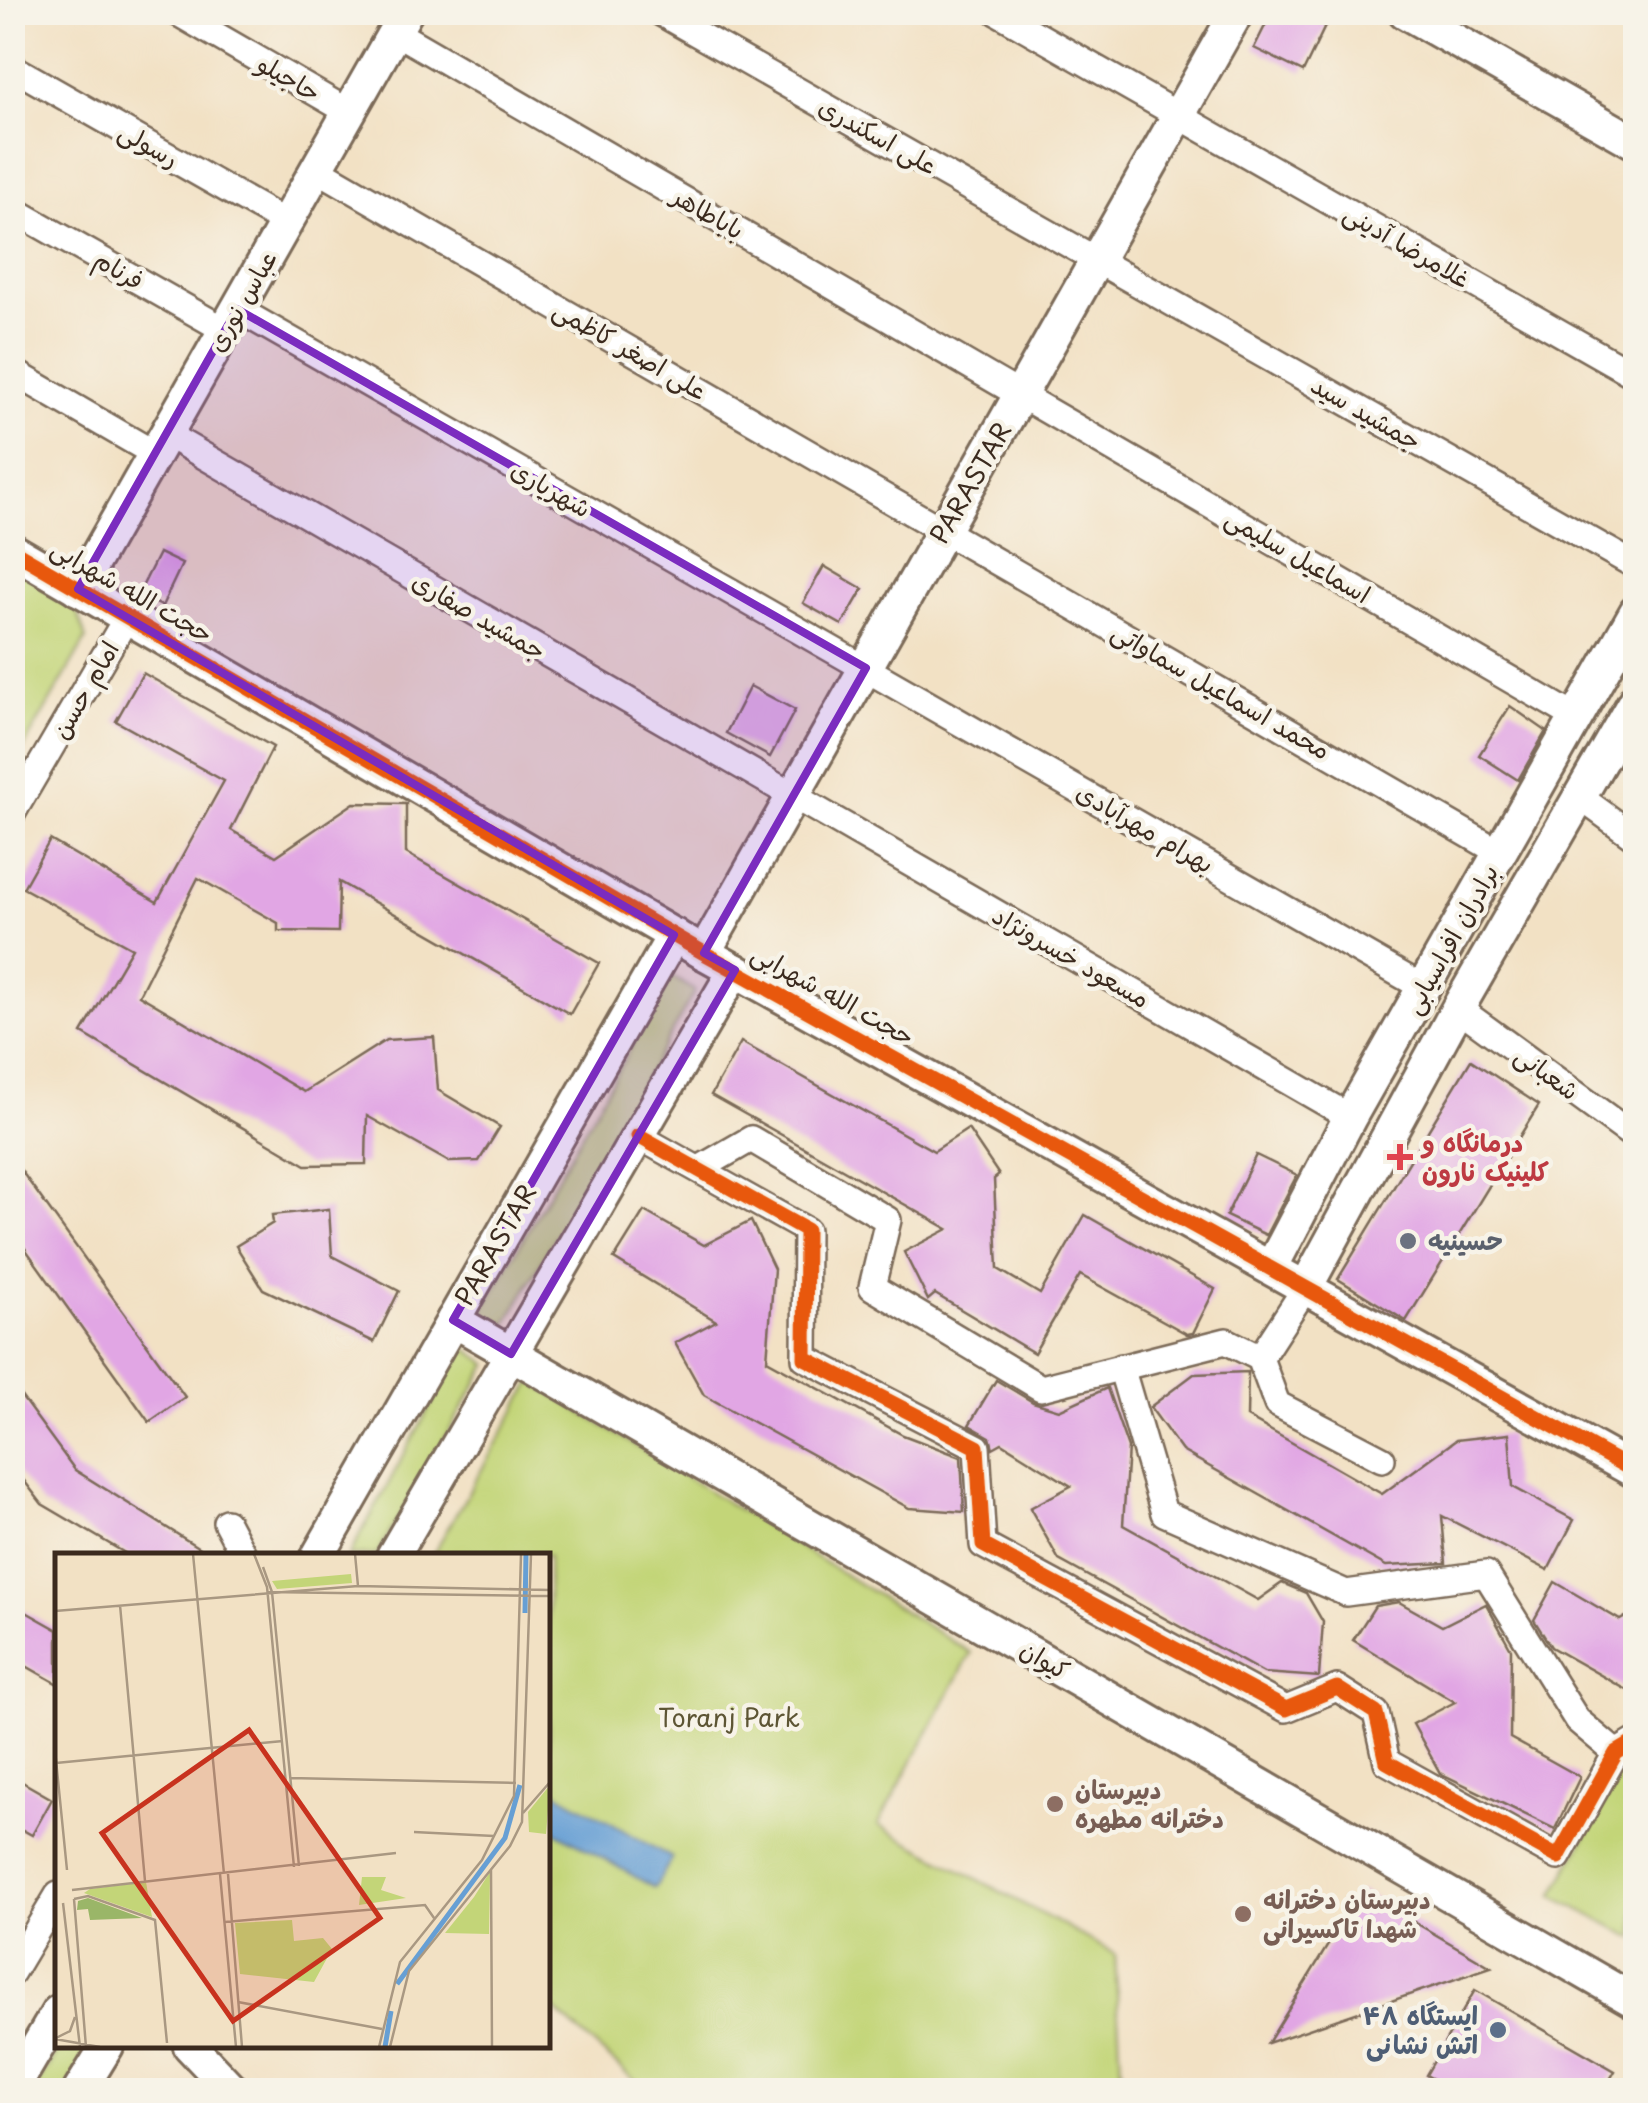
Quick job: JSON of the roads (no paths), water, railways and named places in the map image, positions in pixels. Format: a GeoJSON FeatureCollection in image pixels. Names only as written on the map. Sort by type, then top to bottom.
{"type":"FeatureCollection","features":[{"type":"Feature","properties":{"kind":"street","name":"حاجیلو"},"geometry":{"type":"LineString","coordinates":[[176,12],[349,112]]}},
{"type":"Feature","properties":{"kind":"street","name":"علی اسکندری"},"geometry":{"type":"LineString","coordinates":[[658,12],[1097,260]]}},
{"type":"Feature","properties":{"kind":"street","name":"غلامرضا آدینی"},"geometry":{"type":"LineString","coordinates":[[997,12],[1636,376]]}},
{"type":"Feature","properties":{"kind":"street","name":"PARASTAR"},"geometry":{"type":"LineString","coordinates":[[704,953],[1237,12]]}},
{"type":"Feature","properties":{"kind":"street"},"geometry":{"type":"LineString","coordinates":[[1405,12],[1636,143]]}},
{"type":"Feature","properties":{"kind":"street","name":"عباس نوری"},"geometry":{"type":"LineString","coordinates":[[78,589],[401,22]]}},
{"type":"Feature","properties":{"kind":"street","name":"باباطاهر"},"geometry":{"type":"LineString","coordinates":[[401,22],[1020,395]]}},
{"type":"Feature","properties":{"kind":"street","name":"رسولى"},"geometry":{"type":"LineString","coordinates":[[12,68],[286,224]]}},
{"type":"Feature","properties":{"kind":"street","name":"علی اصغر کاظمی"},"geometry":{"type":"LineString","coordinates":[[317,169],[944,530]]}},
{"type":"Feature","properties":{"kind":"street","name":"فرنام"},"geometry":{"type":"LineString","coordinates":[[12,210],[231,320]]}},
{"type":"Feature","properties":{"kind":"street","name":"جمشید سید"},"geometry":{"type":"LineString","coordinates":[[1097,260],[1636,566]]}},
{"type":"Feature","properties":{"kind":"street","name":"شهریاری"},"geometry":{"type":"LineString","coordinates":[[231,320],[866,668]]}},
{"type":"Feature","properties":{"kind":"street","name":"جمشید صفاری"},"geometry":{"type":"LineString","coordinates":[[12,371],[160,444],[792,798]]}},
{"type":"Feature","properties":{"kind":"street","name":"اسماعیل سلیمی"},"geometry":{"type":"LineString","coordinates":[[1020,395],[1575,717]]}},
{"type":"Feature","properties":{"kind":"street","name":"محمد اسماعیل سماواتی"},"geometry":{"type":"LineString","coordinates":[[944,530],[1499,852]]}},
{"type":"Feature","properties":{"kind":"street","name":"حجت الله شهرابی"},"geometry":{"type":"LineString","coordinates":[[12,550],[704,953],[1636,1472]]}},
{"type":"Feature","properties":{"kind":"street","name":"برادران افراسیابی"},"geometry":{"type":"LineString","coordinates":[[1271,1268],[1350,1118],[1636,612]]}},
{"type":"Feature","properties":{"kind":"street","name":"امام حسن"},"geometry":{"type":"LineString","coordinates":[[12,814],[127,616]]}},
{"type":"Feature","properties":{"kind":"street","name":"بهرام مهرآبادی"},"geometry":{"type":"LineString","coordinates":[[866,668],[1424,988]]}},
{"type":"Feature","properties":{"kind":"street","name":"برادران افراسیابی"},"geometry":{"type":"LineString","coordinates":[[1306,1287],[1458,1008],[1636,698]]}},
{"type":"Feature","properties":{"kind":"street"},"geometry":{"type":"LineString","coordinates":[[1580,797],[1636,838]]}},
{"type":"Feature","properties":{"kind":"street","name":"مسعود خسرونژاد"},"geometry":{"type":"LineString","coordinates":[[792,798],[1350,1118]]}},
{"type":"Feature","properties":{"kind":"street","name":"PARASTAR"},"geometry":{"type":"LineString","coordinates":[[320,1553],[674,935]]}},
{"type":"Feature","properties":{"kind":"street"},"geometry":{"type":"LineString","coordinates":[[395,1553],[735,970]]}},
{"type":"Feature","properties":{"kind":"street","name":"شعبانی"},"geometry":{"type":"LineString","coordinates":[[1458,1008],[1636,1138]]}},
{"type":"Feature","properties":{"kind":"street"},"geometry":{"type":"LineString","coordinates":[[638,1136],[806,1230],[805,1358],[977,1447],[983,1545],[1286,1709],[1337,1688],[1376,1713],[1387,1762],[1558,1857],[1626,1747],[1576,1720],[1486,1574],[1346,1594],[1164,1513],[1121,1367]]}},
{"type":"Feature","properties":{"kind":"street"},"geometry":{"type":"LineString","coordinates":[[699,1170],[751,1139],[888,1220],[872,1287],[1041,1388],[1226,1340],[1260,1358],[1277,1404],[1382,1460]]}},
{"type":"Feature","properties":{"kind":"street"},"geometry":{"type":"LineString","coordinates":[[1260,1358],[1306,1287]]}},
{"type":"Feature","properties":{"kind":"street","name":"کیوان"},"geometry":{"type":"LineString","coordinates":[[453,1320],[1636,2002]]}},
{"type":"Feature","properties":{"kind":"street"},"geometry":{"type":"LineString","coordinates":[[226,1522],[242,1553]]}},
{"type":"Feature","properties":{"kind":"street"},"geometry":{"type":"LineString","coordinates":[[12,1972],[55,1900]]}},
{"type":"Feature","properties":{"kind":"street"},"geometry":{"type":"LineString","coordinates":[[12,2090],[55,2017]]}},
{"type":"Feature","properties":{"kind":"street"},"geometry":{"type":"LineString","coordinates":[[80,2090],[106,2048]]}},
{"type":"Feature","properties":{"kind":"street"},"geometry":{"type":"LineString","coordinates":[[192,2048],[232,2090]]}},
{"type":"Feature","properties":{"kind":"water"},"geometry":{"type":"Polygon","coordinates":[[[550,1788],[672,1858],[655,1888],[550,1828],[550,1788]]]}},
{"type":"Feature","properties":{"kind":"place","name":"درمانگاه و کلینیک نارون"},"geometry":{"type":"Point","coordinates":[1400,1157]}},
{"type":"Feature","properties":{"kind":"place","name":"حسینیه"},"geometry":{"type":"Point","coordinates":[1408,1241]}},
{"type":"Feature","properties":{"kind":"place","name":"دبیرستان دخترانه مطهره"},"geometry":{"type":"Point","coordinates":[1055,1804]}},
{"type":"Feature","properties":{"kind":"place","name":"دبیرستان دخترانه شهدا تاکسیرانی"},"geometry":{"type":"Point","coordinates":[1243,1914]}},
{"type":"Feature","properties":{"kind":"place","name":"ایستگاه ۴۸ اتش نشانی"},"geometry":{"type":"Point","coordinates":[1498,2030]}},
{"type":"Feature","properties":{"kind":"park label","name":"Toranj Park"},"geometry":{"type":"Point","coordinates":[729,1718]}}]}
